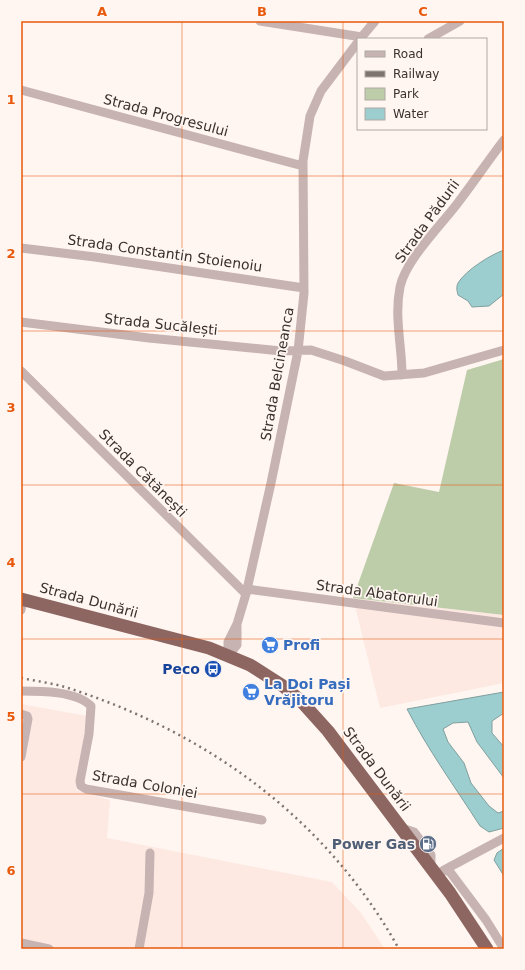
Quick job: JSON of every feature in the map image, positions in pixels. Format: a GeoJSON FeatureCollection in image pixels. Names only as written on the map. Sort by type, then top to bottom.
{"type":"FeatureCollection","features":[{"type":"Feature","properties":{"kind":"highway","name":"Strada Dunării"},"geometry":{"type":"LineString","coordinates":[[22,603],[209,648],[266,675],[301,701],[333,737],[402,828],[437,871],[487,949]]}},
{"type":"Feature","properties":{"kind":"street"},"geometry":{"type":"LineString","coordinates":[[260,21],[357,38]]}},
{"type":"Feature","properties":{"kind":"street","name":"Strada Belcineanca"},"geometry":{"type":"LineString","coordinates":[[361,38],[375,21]]}},
{"type":"Feature","properties":{"kind":"street"},"geometry":{"type":"LineString","coordinates":[[430,38],[460,21]]}},
{"type":"Feature","properties":{"kind":"street","name":"Strada Belcineanca"},"geometry":{"type":"LineString","coordinates":[[228,656],[228,642],[237,624],[246,592],[272,483],[298,350],[304,288],[303,166],[307,132],[314,102],[357,43]]}},
{"type":"Feature","properties":{"kind":"street"},"geometry":{"type":"LineString","coordinates":[[348,54],[357,56]]}},
{"type":"Feature","properties":{"kind":"street","name":"Strada Progresului"},"geometry":{"type":"LineString","coordinates":[[21,90],[303,166]]}},
{"type":"Feature","properties":{"kind":"street","name":"Strada Pădurii"},"geometry":{"type":"LineString","coordinates":[[402,375],[397,329],[397,304],[400,284],[408,268],[457,205],[504,140]]}},
{"type":"Feature","properties":{"kind":"street","name":"Strada Constantin Stoienoiu"},"geometry":{"type":"LineString","coordinates":[[21,248],[94,257],[304,288]]}},
{"type":"Feature","properties":{"kind":"street","name":"Strada Sucălești"},"geometry":{"type":"LineString","coordinates":[[21,322],[149,338],[281,351],[298,350],[318,352],[384,376],[424,373],[504,350]]}},
{"type":"Feature","properties":{"kind":"street","name":"Strada Cătănești"},"geometry":{"type":"LineString","coordinates":[[21,371],[246,592]]}},
{"type":"Feature","properties":{"kind":"street","name":"Strada Abatorului"},"geometry":{"type":"LineString","coordinates":[[246,592],[504,623]]}},
{"type":"Feature","properties":{"kind":"street","name":"Strada Coloniei"},"geometry":{"type":"LineString","coordinates":[[21,691],[50,692],[76,698],[91,706],[89,734],[80,782],[81,786],[86,789],[162,801],[262,820]]}},
{"type":"Feature","properties":{"kind":"street"},"geometry":{"type":"LineString","coordinates":[[21,714],[27,716],[28,719],[21,757]]}},
{"type":"Feature","properties":{"kind":"street"},"geometry":{"type":"LineString","coordinates":[[437,871],[504,838]]}},
{"type":"Feature","properties":{"kind":"street"},"geometry":{"type":"LineString","coordinates":[[139,949],[149,893],[150,853]]}},
{"type":"Feature","properties":{"kind":"street"},"geometry":{"type":"LineString","coordinates":[[437,871],[450,872],[486,920],[504,949]]}},
{"type":"Feature","properties":{"kind":"street"},"geometry":{"type":"LineString","coordinates":[[21,943],[49,949]]}},
{"type":"Feature","properties":{"kind":"shaded area"},"geometry":{"type":"Polygon","coordinates":[[[353,598],[504,615],[504,683],[380,708],[353,598]]]}},
{"type":"Feature","properties":{"kind":"shaded area"},"geometry":{"type":"Polygon","coordinates":[[[21,704],[87,716],[76,790],[110,800],[107,838],[332,882],[361,913],[385,949],[21,949],[21,704]]]}},
{"type":"Feature","properties":{"kind":"green space"},"geometry":{"type":"Polygon","coordinates":[[[504,359],[504,615],[353,598],[394,483],[439,492],[467,370],[504,359]]]}},
{"type":"Feature","properties":{"kind":"water"},"geometry":{"type":"Polygon","coordinates":[[[504,250],[504,294],[489,306],[472,307],[468,301],[458,295],[458,283],[467,273],[479,264],[492,255],[504,250]]]}},
{"type":"Feature","properties":{"kind":"water"},"geometry":{"type":"Polygon","coordinates":[[[504,692],[504,713],[492,721],[492,733],[504,747],[504,778],[477,742],[468,722],[453,723],[443,729],[448,742],[464,763],[471,783],[489,806],[498,813],[504,811],[504,828],[489,832],[480,826],[433,754],[407,709],[504,692]]]}},
{"type":"Feature","properties":{"kind":"water"},"geometry":{"type":"Polygon","coordinates":[[[504,848],[504,876],[494,860],[497,853],[504,848]]]}},
{"type":"Feature","properties":{"kind":"railway"},"geometry":{"type":"LineString","coordinates":[[21,678],[65,687],[117,706],[167,728],[214,755],[258,786],[299,820],[336,859],[370,902],[399,949]]}},
{"type":"Feature","properties":{"kind":"place","name":"Profi"},"geometry":{"type":"Point","coordinates":[270,645]}},
{"type":"Feature","properties":{"kind":"place","name":"Peco"},"geometry":{"type":"Point","coordinates":[213,669]}},
{"type":"Feature","properties":{"kind":"place","name":"La Doi Pași Vrăjitoru"},"geometry":{"type":"Point","coordinates":[251,692]}},
{"type":"Feature","properties":{"kind":"place","name":"Power Gas"},"geometry":{"type":"Point","coordinates":[428,844]}}]}
